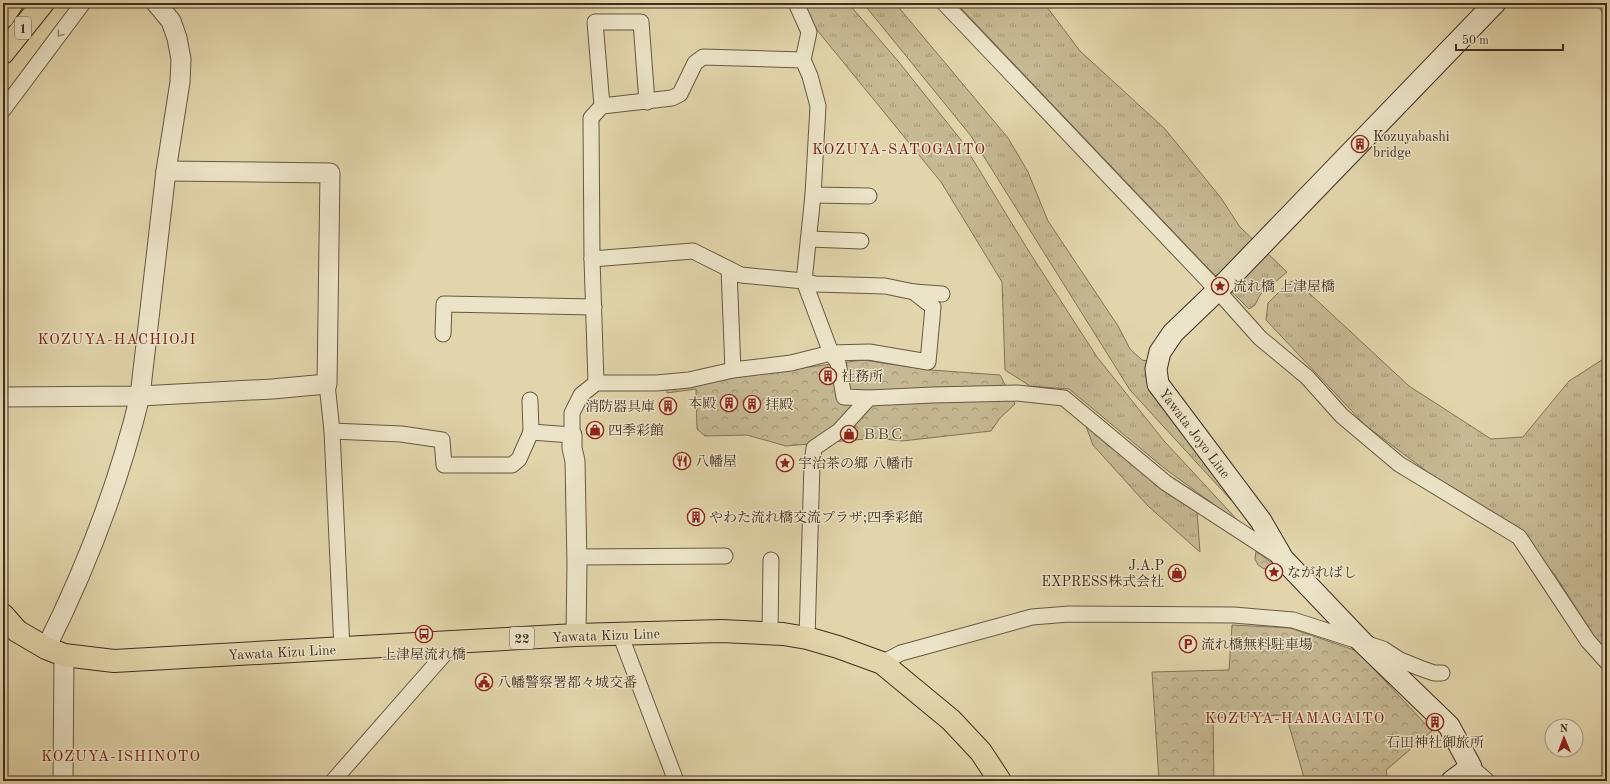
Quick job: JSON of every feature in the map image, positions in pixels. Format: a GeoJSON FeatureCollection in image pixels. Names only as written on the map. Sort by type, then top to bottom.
{"type":"FeatureCollection","features":[{"type":"Feature","properties":{"kind":"main road"},"geometry":{"type":"LineString","coordinates":[[3,8],[8,3]]}},
{"type":"Feature","properties":{"kind":"main road"},"geometry":{"type":"LineString","coordinates":[[3,17],[12,3]]}},
{"type":"Feature","properties":{"kind":"main road","name":"1"},"geometry":{"type":"LineString","coordinates":[[3,53],[43,3]]}},
{"type":"Feature","properties":{"kind":"main road","name":"Yawata Joyo Line"},"geometry":{"type":"LineString","coordinates":[[1471,767],[1449,726],[1362,642],[1283,559],[1261,521],[1158,384],[1156,370],[1160,352],[1173,332],[1220,289],[1496,3]]}},
{"type":"Feature","properties":{"kind":"main road","name":"Yawata Kizu Line"},"geometry":{"type":"LineString","coordinates":[[3,615],[17,631],[55,652],[114,661],[576,635],[721,631],[783,634],[807,638],[838,647],[882,663],[951,720],[981,752],[1000,781]]}},
{"type":"Feature","properties":{"kind":"main road"},"geometry":{"type":"LineString","coordinates":[[1452,781],[1471,767]]}},
{"type":"Feature","properties":{"kind":"street"},"geometry":{"type":"LineString","coordinates":[[3,110],[83,3]]}},
{"type":"Feature","properties":{"kind":"street"},"geometry":{"type":"LineString","coordinates":[[63,781],[55,652],[70,599],[101,524],[133,425],[140,396],[166,171],[180,82],[181,59],[177,38],[171,21],[156,3]]}},
{"type":"Feature","properties":{"kind":"street"},"geometry":{"type":"LineString","coordinates":[[796,3],[809,32],[803,60],[810,76],[818,106],[813,195],[804,281],[831,353],[838,363],[844,397],[869,398],[1017,393],[1064,398],[1166,483],[1283,559]]}},
{"type":"Feature","properties":{"kind":"street"},"geometry":{"type":"LineString","coordinates":[[944,3],[1220,289],[1260,338],[1307,377],[1342,416],[1398,464],[1519,537],[1588,641],[1607,662]]}},
{"type":"Feature","properties":{"kind":"street"},"geometry":{"type":"LineString","coordinates":[[602,106],[595,22],[640,22],[647,102]]}},
{"type":"Feature","properties":{"kind":"street"},"geometry":{"type":"LineString","coordinates":[[596,383],[592,259],[591,118],[602,106],[647,102],[672,98],[680,94],[695,63],[703,57],[803,60]]}},
{"type":"Feature","properties":{"kind":"street"},"geometry":{"type":"LineString","coordinates":[[166,171],[330,173],[327,384],[332,431],[342,649]]}},
{"type":"Feature","properties":{"kind":"street"},"geometry":{"type":"LineString","coordinates":[[813,195],[869,196]]}},
{"type":"Feature","properties":{"kind":"street"},"geometry":{"type":"LineString","coordinates":[[809,239],[861,241]]}},
{"type":"Feature","properties":{"kind":"street"},"geometry":{"type":"LineString","coordinates":[[592,259],[693,252],[741,275],[804,281],[815,284],[885,286],[914,292],[942,294]]}},
{"type":"Feature","properties":{"kind":"street"},"geometry":{"type":"LineString","coordinates":[[729,269],[733,370]]}},
{"type":"Feature","properties":{"kind":"street"},"geometry":{"type":"LineString","coordinates":[[576,635],[577,557],[575,461],[572,448],[572,413],[580,396],[596,383],[656,383],[689,380],[733,370],[791,364],[831,353],[869,352],[928,362],[933,307],[914,292]]}},
{"type":"Feature","properties":{"kind":"street"},"geometry":{"type":"LineString","coordinates":[[443,334],[444,304],[594,307]]}},
{"type":"Feature","properties":{"kind":"street"},"geometry":{"type":"LineString","coordinates":[[3,398],[140,396],[272,389],[327,384]]}},
{"type":"Feature","properties":{"kind":"street"},"geometry":{"type":"LineString","coordinates":[[807,638],[812,464],[814,448],[839,431],[869,398]]}},
{"type":"Feature","properties":{"kind":"street"},"geometry":{"type":"LineString","coordinates":[[332,431],[401,434],[442,440],[444,465],[512,465],[520,459],[531,432],[530,400]]}},
{"type":"Feature","properties":{"kind":"street"},"geometry":{"type":"LineString","coordinates":[[531,432],[572,435]]}},
{"type":"Feature","properties":{"kind":"street"},"geometry":{"type":"LineString","coordinates":[[577,557],[725,556]]}},
{"type":"Feature","properties":{"kind":"street"},"geometry":{"type":"LineString","coordinates":[[770,633],[771,560]]}},
{"type":"Feature","properties":{"kind":"street"},"geometry":{"type":"LineString","coordinates":[[882,663],[901,653],[1032,617],[1068,614],[1234,615],[1293,620],[1383,649],[1400,660],[1434,673],[1442,673]]}},
{"type":"Feature","properties":{"kind":"street"},"geometry":{"type":"LineString","coordinates":[[620,634],[676,781]]}},
{"type":"Feature","properties":{"kind":"street"},"geometry":{"type":"LineString","coordinates":[[333,781],[455,642]]}},
{"type":"Feature","properties":{"kind":"street"},"geometry":{"type":"LineString","coordinates":[[1471,767],[1487,781]]}},
{"type":"Feature","properties":{"kind":"green space"},"geometry":{"type":"Polygon","coordinates":[[[802,3],[848,3],[898,61],[961,140],[1028,250],[1097,357],[1165,442],[1242,525],[1164,468],[1069,389],[1030,386],[1005,370],[1002,282],[941,182],[817,30],[802,3]]]}},
{"type":"Feature","properties":{"kind":"green space"},"geometry":{"type":"Polygon","coordinates":[[[863,3],[895,3],[1008,138],[1028,172],[1048,221],[1118,326],[1130,349],[1142,360],[1153,362],[1264,536],[1130,390],[971,136],[863,3]]]}},
{"type":"Feature","properties":{"kind":"green space"},"geometry":{"type":"Polygon","coordinates":[[[956,3],[1044,3],[1080,51],[1165,129],[1221,198],[1240,227],[1287,272],[1260,295],[1255,305],[1249,309],[1204,264],[956,3]]]}},
{"type":"Feature","properties":{"kind":"green space"},"geometry":{"type":"Polygon","coordinates":[[[1597,3],[1607,3],[1607,22],[1597,3]]]}},
{"type":"Feature","properties":{"kind":"green space"},"geometry":{"type":"Polygon","coordinates":[[[1295,280],[1409,386],[1491,439],[1523,437],[1569,381],[1605,358],[1607,363],[1607,651],[1596,639],[1555,575],[1512,527],[1441,482],[1365,425],[1266,320],[1268,303],[1288,283],[1295,280]]]}},
{"type":"Feature","properties":{"kind":"green space"},"geometry":{"type":"Polygon","coordinates":[[[863,360],[931,370],[1000,375],[1015,404],[1000,418],[991,431],[902,441],[877,438],[786,446],[747,435],[705,436],[697,429],[696,389],[667,393],[666,386],[863,360]]]}},
{"type":"Feature","properties":{"kind":"green space"},"geometry":{"type":"Polygon","coordinates":[[[1084,421],[1197,511],[1200,552],[1148,506],[1093,445],[1084,421]]]}},
{"type":"Feature","properties":{"kind":"green space"},"geometry":{"type":"Polygon","coordinates":[[[1256,551],[1273,564],[1264,569],[1258,565],[1255,559],[1256,551]]]}},
{"type":"Feature","properties":{"kind":"green space"},"geometry":{"type":"Polygon","coordinates":[[[1232,625],[1290,628],[1357,651],[1432,731],[1386,770],[1388,781],[1305,781],[1286,715],[1213,718],[1214,781],[1159,781],[1152,672],[1229,670],[1232,625]]]}},
{"type":"Feature","properties":{"kind":"place","name":"Kozuyabashi bridge"},"geometry":{"type":"Point","coordinates":[1360,144]}},
{"type":"Feature","properties":{"kind":"place","name":"流れ橋 上津屋橋"},"geometry":{"type":"Point","coordinates":[1220,286]}},
{"type":"Feature","properties":{"kind":"place","name":"社務所"},"geometry":{"type":"Point","coordinates":[828,376]}},
{"type":"Feature","properties":{"kind":"place","name":"本殿"},"geometry":{"type":"Point","coordinates":[729,403]}},
{"type":"Feature","properties":{"kind":"place","name":"拝殿"},"geometry":{"type":"Point","coordinates":[752,404]}},
{"type":"Feature","properties":{"kind":"place","name":"消防器具庫"},"geometry":{"type":"Point","coordinates":[668,406]}},
{"type":"Feature","properties":{"kind":"place","name":"四季彩館"},"geometry":{"type":"Point","coordinates":[595,430]}},
{"type":"Feature","properties":{"kind":"place","name":"ＢＢＣ"},"geometry":{"type":"Point","coordinates":[849,434]}},
{"type":"Feature","properties":{"kind":"place","name":"八幡屋"},"geometry":{"type":"Point","coordinates":[682,461]}},
{"type":"Feature","properties":{"kind":"place","name":"宇治茶の郷 八幡市"},"geometry":{"type":"Point","coordinates":[785,463]}},
{"type":"Feature","properties":{"kind":"place","name":"やわた流れ橋交流プラザ;四季彩館"},"geometry":{"type":"Point","coordinates":[696,517]}},
{"type":"Feature","properties":{"kind":"place","name":"ながればし"},"geometry":{"type":"Point","coordinates":[1274,572]}},
{"type":"Feature","properties":{"kind":"place","name":"J.A.P EXPRESS株式会社"},"geometry":{"type":"Point","coordinates":[1177,573]}},
{"type":"Feature","properties":{"kind":"place","name":"上津屋流れ橋"},"geometry":{"type":"Point","coordinates":[424,634]}},
{"type":"Feature","properties":{"kind":"place","name":"流れ橋無料駐車場"},"geometry":{"type":"Point","coordinates":[1188,644]}},
{"type":"Feature","properties":{"kind":"place","name":"八幡警察署都々城交番"},"geometry":{"type":"Point","coordinates":[484,682]}},
{"type":"Feature","properties":{"kind":"place","name":"石田神社御旅所"},"geometry":{"type":"Point","coordinates":[1435,722]}},
{"type":"Feature","properties":{"kind":"district","name":"KOZUYA-SATOGAITO"},"geometry":{"type":"Point","coordinates":[899,149]}},
{"type":"Feature","properties":{"kind":"district","name":"KOZUYA-HACHIOJI"},"geometry":{"type":"Point","coordinates":[117,339]}},
{"type":"Feature","properties":{"kind":"district","name":"KOZUYA-HAMAGAITO"},"geometry":{"type":"Point","coordinates":[1295,718]}},
{"type":"Feature","properties":{"kind":"district","name":"KOZUYA-ISHINOTO"},"geometry":{"type":"Point","coordinates":[121,756]}}]}
